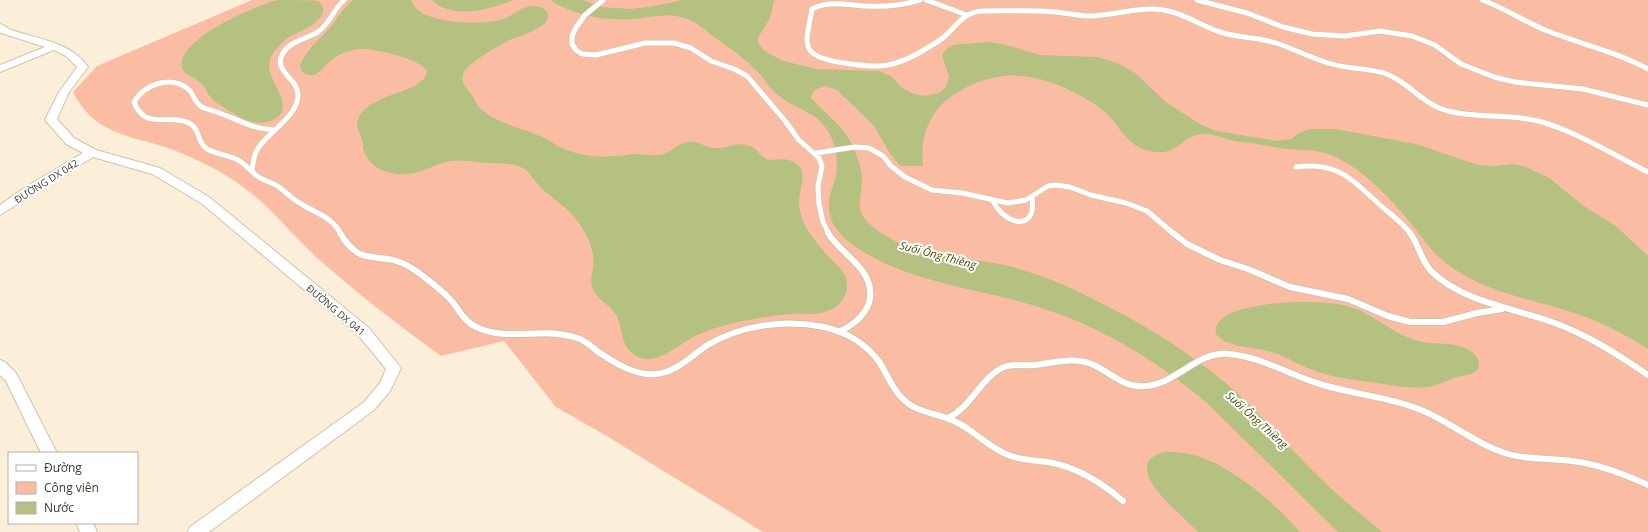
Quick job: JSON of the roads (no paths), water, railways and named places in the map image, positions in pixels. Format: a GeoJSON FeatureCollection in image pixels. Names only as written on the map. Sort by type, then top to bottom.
{"type":"FeatureCollection","features":[{"type":"Feature","properties":{"kind":"street"},"geometry":{"type":"LineString","coordinates":[[0,27],[5,31],[64,50],[80,60],[83,67],[72,79],[56,105],[51,120],[70,141],[92,153]]}},
{"type":"Feature","properties":{"kind":"street"},"geometry":{"type":"LineString","coordinates":[[0,70],[53,47]]}},
{"type":"Feature","properties":{"kind":"street","name":"ĐƯỜNG DX 042"},"geometry":{"type":"LineString","coordinates":[[0,211],[28,191],[92,153]]}},
{"type":"Feature","properties":{"kind":"street","name":"ĐƯỜNG DX 041"},"geometry":{"type":"LineString","coordinates":[[92,153],[156,172],[205,200],[364,332],[394,368],[385,387],[369,406],[196,532]]}},
{"type":"Feature","properties":{"kind":"street"},"geometry":{"type":"LineString","coordinates":[[0,366],[11,377],[48,452]]}},
{"type":"Feature","properties":{"kind":"lane"},"geometry":{"type":"LineString","coordinates":[[252,171],[253,159],[260,144],[294,109],[298,96],[295,85],[283,72],[281,67],[282,54],[293,43],[313,35],[324,27],[336,8],[344,0]]}},
{"type":"Feature","properties":{"kind":"lane"},"geometry":{"type":"LineString","coordinates":[[603,0],[583,17],[576,27],[573,38],[574,48],[581,53],[596,55],[643,44],[672,43],[687,46],[711,61],[740,71],[752,80],[798,139],[816,153],[822,165],[818,190],[818,202],[826,229],[840,248],[855,260],[866,272],[871,289],[870,298],[863,314],[856,321],[839,332]]}},
{"type":"Feature","properties":{"kind":"lane"},"geometry":{"type":"LineString","coordinates":[[920,0],[906,4],[887,6],[867,6],[830,2],[818,5],[812,9],[806,42],[808,49],[814,56],[826,60],[861,66],[890,66],[906,61],[937,42],[967,15],[978,11],[1055,12],[1090,16],[1137,9],[1156,9],[1173,12],[1223,33],[1274,42],[1330,64],[1372,70],[1387,74],[1401,82],[1423,99],[1447,111],[1473,116],[1517,117],[1548,124],[1570,133],[1648,172]]}},
{"type":"Feature","properties":{"kind":"lane"},"geometry":{"type":"LineString","coordinates":[[926,0],[967,15]]}},
{"type":"Feature","properties":{"kind":"lane"},"geometry":{"type":"LineString","coordinates":[[1197,0],[1248,13],[1287,28],[1312,34],[1345,36],[1380,31],[1407,34],[1429,42],[1461,64],[1494,77],[1515,82],[1583,89],[1648,106]]}},
{"type":"Feature","properties":{"kind":"lane"},"geometry":{"type":"LineString","coordinates":[[1482,0],[1508,10],[1544,29],[1615,52],[1648,69]]}},
{"type":"Feature","properties":{"kind":"lane"},"geometry":{"type":"LineString","coordinates":[[274,130],[249,128],[224,115],[201,106],[194,100],[189,90],[175,84],[164,83],[144,90],[136,98],[134,105],[137,112],[152,119],[179,120],[190,123],[196,128],[200,141],[206,148],[234,158],[259,177],[283,190],[303,205],[330,219],[338,227],[345,241],[354,250],[366,256],[390,258],[407,265],[448,297],[466,320],[482,330],[499,333],[544,332],[565,334],[585,341],[616,362],[651,375],[671,370],[715,341],[745,330],[792,324],[819,327],[839,332],[858,341],[873,354],[892,387],[904,400],[919,410],[948,418],[960,424],[981,440],[1003,453],[1030,461],[1061,464],[1083,472],[1101,483],[1123,501]]}},
{"type":"Feature","properties":{"kind":"lane"},"geometry":{"type":"LineString","coordinates":[[816,153],[855,147],[869,148],[879,153],[901,175],[922,186],[937,190],[962,193],[993,201],[1014,203],[1026,200],[1048,186],[1063,186],[1137,207],[1156,217],[1178,237],[1208,255],[1290,287],[1348,299],[1410,322],[1431,323],[1502,308]]}},
{"type":"Feature","properties":{"kind":"lane"},"geometry":{"type":"LineString","coordinates":[[1296,167],[1311,165],[1324,166],[1352,178],[1406,227],[1415,241],[1422,261],[1432,273],[1446,283],[1467,294],[1502,308],[1548,321],[1577,333],[1648,375]]}},
{"type":"Feature","properties":{"kind":"lane"},"geometry":{"type":"LineString","coordinates":[[993,201],[999,212],[1011,219],[1021,222],[1026,221],[1031,216],[1033,208],[1032,197]]}},
{"type":"Feature","properties":{"kind":"lane"},"geometry":{"type":"LineString","coordinates":[[948,418],[966,407],[990,377],[1002,368],[1009,366],[1035,365],[1066,359],[1075,360],[1094,365],[1126,384],[1145,387],[1164,384],[1178,376],[1197,361],[1209,355],[1230,354],[1247,358],[1324,386],[1386,398],[1405,404],[1444,421],[1480,442],[1506,453],[1530,458],[1566,460],[1597,465],[1648,485]]}},
{"type":"Feature","properties":{"kind":"water"},"geometry":{"type":"Polygon","coordinates":[[[278,0],[317,1],[323,7],[323,12],[321,17],[316,22],[289,37],[272,55],[269,69],[279,91],[283,106],[281,112],[276,118],[267,122],[252,122],[241,118],[213,100],[196,79],[183,71],[183,57],[191,46],[203,35],[219,25],[236,16],[278,0]]]}},
{"type":"Feature","properties":{"kind":"water"},"geometry":{"type":"Polygon","coordinates":[[[353,0],[411,0],[416,8],[437,19],[466,22],[492,22],[506,18],[529,6],[543,8],[547,11],[548,18],[542,26],[493,49],[477,59],[463,74],[462,79],[464,85],[480,108],[501,122],[542,137],[570,151],[585,155],[600,157],[637,154],[660,155],[667,153],[681,144],[696,142],[713,148],[721,148],[737,144],[746,145],[754,148],[766,159],[786,159],[796,163],[802,172],[803,177],[799,200],[801,216],[804,224],[815,240],[844,274],[847,285],[843,300],[835,308],[823,313],[790,314],[721,326],[695,336],[664,355],[648,359],[640,358],[632,353],[625,345],[616,315],[600,299],[592,287],[591,278],[593,255],[589,241],[581,227],[568,211],[544,191],[524,169],[511,164],[451,161],[415,173],[400,174],[378,168],[367,158],[357,126],[358,120],[364,111],[384,98],[417,84],[424,79],[427,71],[416,62],[397,55],[376,50],[361,49],[352,50],[339,55],[315,75],[302,72],[300,66],[307,53],[353,0]]]}},
{"type":"Feature","properties":{"kind":"water"},"geometry":{"type":"Polygon","coordinates":[[[432,0],[513,0],[482,10],[460,11],[450,10],[440,6],[432,0]]]}},
{"type":"Feature","properties":{"kind":"water","name":"Suối Ông Thiềng"},"geometry":{"type":"Polygon","coordinates":[[[550,0],[583,0],[602,7],[631,9],[655,6],[682,0],[774,0],[770,18],[758,38],[758,42],[763,50],[783,61],[817,69],[878,71],[891,76],[901,87],[911,93],[923,96],[939,93],[946,87],[949,77],[942,55],[946,49],[954,45],[986,42],[1003,44],[1040,55],[1098,57],[1117,63],[1134,72],[1167,103],[1200,124],[1216,131],[1277,141],[1291,139],[1299,133],[1309,129],[1335,129],[1416,144],[1478,165],[1497,166],[1512,164],[1526,167],[1551,179],[1581,204],[1617,227],[1648,256],[1648,349],[1596,321],[1561,309],[1495,290],[1464,275],[1436,254],[1398,208],[1363,174],[1337,158],[1324,153],[1293,150],[1236,141],[1208,134],[1195,135],[1172,150],[1165,152],[1146,150],[1128,139],[1105,112],[1084,98],[1056,84],[1027,77],[1013,76],[984,80],[970,86],[946,100],[933,116],[928,125],[923,145],[923,166],[900,166],[891,155],[874,126],[837,90],[825,86],[814,90],[811,98],[842,129],[852,144],[856,154],[862,177],[860,209],[865,220],[885,235],[916,249],[1014,267],[1055,281],[1123,314],[1154,332],[1199,362],[1228,385],[1249,404],[1298,456],[1326,483],[1382,532],[1338,532],[1208,404],[1166,371],[1122,343],[1075,320],[1050,311],[1025,303],[924,278],[885,264],[846,240],[835,227],[829,212],[829,203],[837,163],[835,147],[829,133],[819,120],[779,96],[748,62],[700,26],[681,17],[675,16],[621,19],[600,18],[569,10],[550,0]]]}},
{"type":"Feature","properties":{"kind":"water"},"geometry":{"type":"Polygon","coordinates":[[[1293,302],[1344,305],[1361,311],[1394,331],[1412,339],[1421,342],[1450,344],[1463,347],[1474,354],[1478,359],[1479,368],[1475,372],[1429,387],[1416,388],[1397,386],[1327,375],[1272,352],[1233,345],[1220,339],[1216,334],[1217,325],[1223,318],[1233,312],[1260,305],[1293,302]]]}},
{"type":"Feature","properties":{"kind":"water"},"geometry":{"type":"Polygon","coordinates":[[[1164,452],[1190,454],[1208,460],[1223,468],[1252,487],[1278,509],[1300,532],[1198,532],[1169,504],[1150,479],[1147,468],[1151,459],[1164,452]]]}}]}
